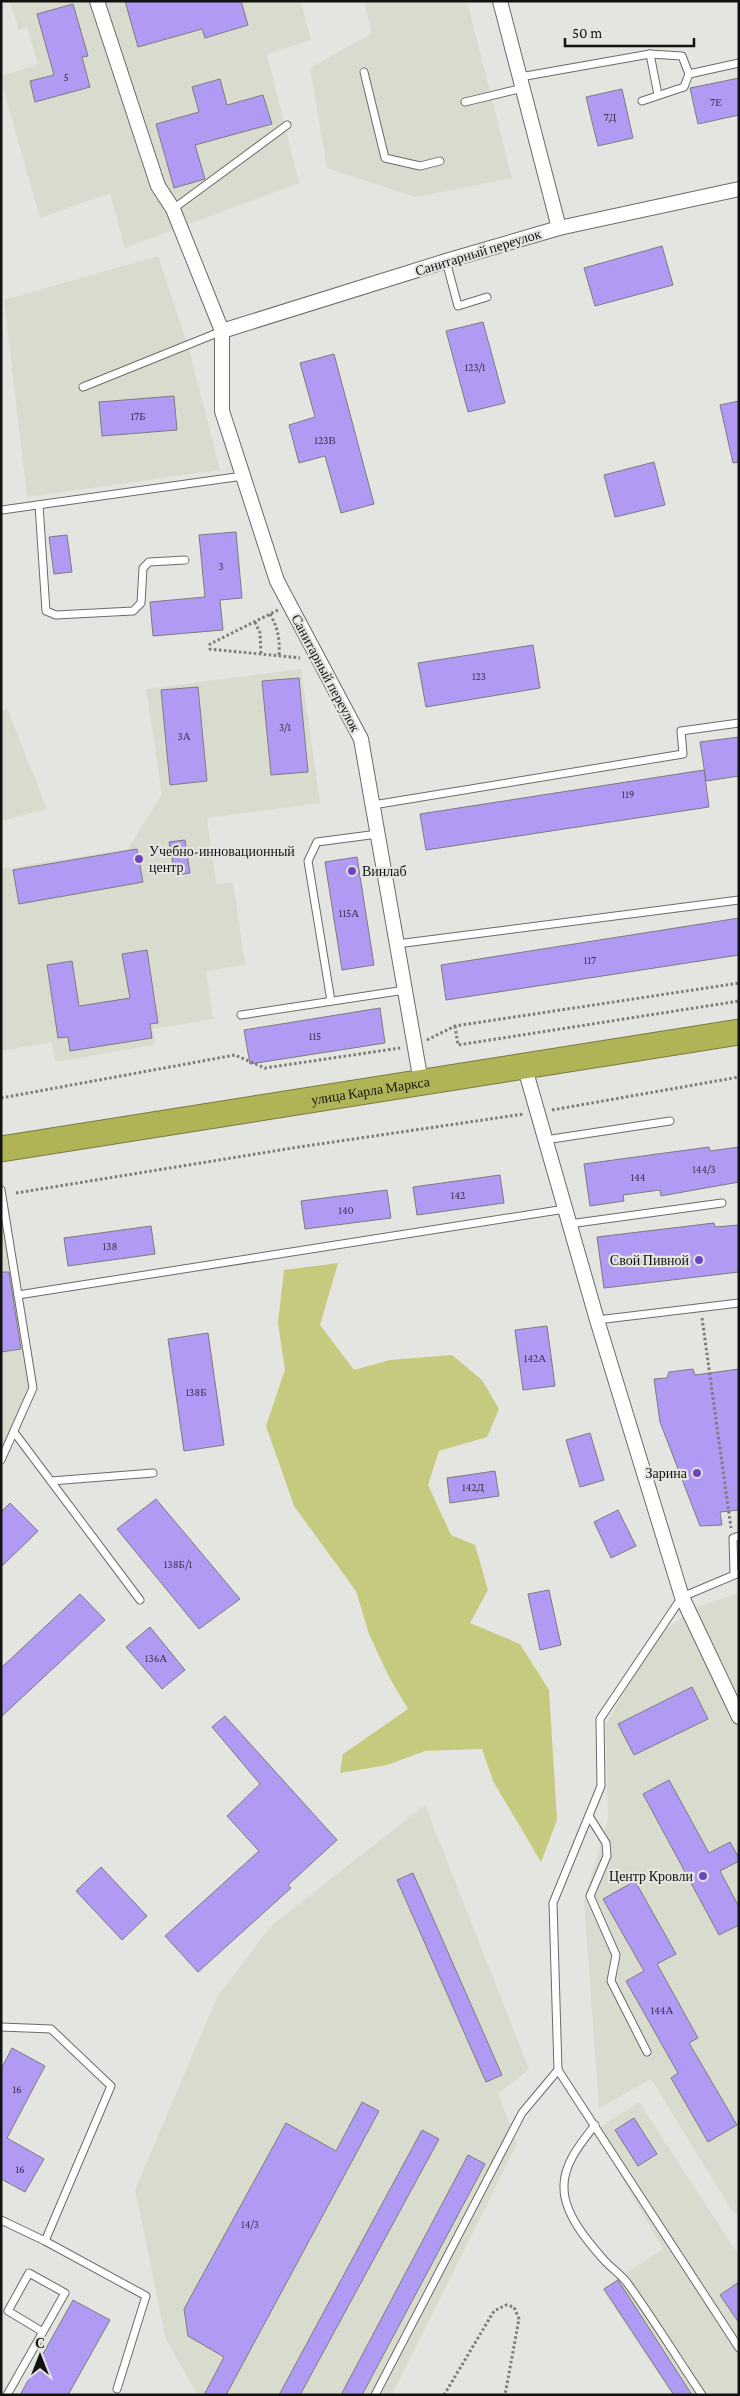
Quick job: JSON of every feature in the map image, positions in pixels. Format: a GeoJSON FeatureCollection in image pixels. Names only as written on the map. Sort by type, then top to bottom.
{"type":"FeatureCollection","features":[{"type":"Feature","properties":{"kind":"highway","name":"улица Карла Маркса"},"geometry":{"type":"LineString","coordinates":[[1,1149],[739,1032]]}},
{"type":"Feature","properties":{"kind":"street","name":"Санитарный переулок"},"geometry":{"type":"LineString","coordinates":[[97,1],[158,186],[173,209],[222,331],[222,411],[277,581],[361,739],[421,1082]]}},
{"type":"Feature","properties":{"kind":"street"},"geometry":{"type":"LineString","coordinates":[[500,1],[559,228]]}},
{"type":"Feature","properties":{"kind":"street","name":"Санитарный переулок"},"geometry":{"type":"LineString","coordinates":[[222,331],[559,228],[739,188]]}},
{"type":"Feature","properties":{"kind":"street"},"geometry":{"type":"LineString","coordinates":[[524,1065],[597,1320],[682,1597],[739,1717]]}},
{"type":"Feature","properties":{"kind":"lane"},"geometry":{"type":"LineString","coordinates":[[650,54],[658,95]]}},
{"type":"Feature","properties":{"kind":"lane"},"geometry":{"type":"LineString","coordinates":[[465,102],[521,82],[650,54],[682,56],[689,74],[684,87],[642,101]]}},
{"type":"Feature","properties":{"kind":"lane"},"geometry":{"type":"LineString","coordinates":[[689,74],[739,63]]}},
{"type":"Feature","properties":{"kind":"lane"},"geometry":{"type":"LineString","coordinates":[[364,72],[384,158],[420,166],[440,161]]}},
{"type":"Feature","properties":{"kind":"lane"},"geometry":{"type":"LineString","coordinates":[[173,209],[287,125]]}},
{"type":"Feature","properties":{"kind":"lane"},"geometry":{"type":"LineString","coordinates":[[446,261],[458,306],[487,297]]}},
{"type":"Feature","properties":{"kind":"lane"},"geometry":{"type":"LineString","coordinates":[[83,387],[222,331]]}},
{"type":"Feature","properties":{"kind":"lane"},"geometry":{"type":"LineString","coordinates":[[2,510],[243,476]]}},
{"type":"Feature","properties":{"kind":"lane"},"geometry":{"type":"LineString","coordinates":[[39,504],[46,611],[56,615],[133,611],[141,603],[143,568],[149,562],[185,560]]}},
{"type":"Feature","properties":{"kind":"lane"},"geometry":{"type":"LineString","coordinates":[[372,805],[683,754],[681,731],[739,722]]}},
{"type":"Feature","properties":{"kind":"lane"},"geometry":{"type":"LineString","coordinates":[[331,1001],[308,861],[317,842],[378,834]]}},
{"type":"Feature","properties":{"kind":"lane"},"geometry":{"type":"LineString","coordinates":[[397,944],[739,900]]}},
{"type":"Feature","properties":{"kind":"lane"},"geometry":{"type":"LineString","coordinates":[[241,1015],[405,990]]}},
{"type":"Feature","properties":{"kind":"lane"},"geometry":{"type":"LineString","coordinates":[[546,1140],[670,1121]]}},
{"type":"Feature","properties":{"kind":"lane"},"geometry":{"type":"LineString","coordinates":[[1,1190],[32,1388],[2,1458]]}},
{"type":"Feature","properties":{"kind":"lane"},"geometry":{"type":"LineString","coordinates":[[570,1224],[722,1203]]}},
{"type":"Feature","properties":{"kind":"lane"},"geometry":{"type":"LineString","coordinates":[[18,1295],[565,1210]]}},
{"type":"Feature","properties":{"kind":"lane"},"geometry":{"type":"LineString","coordinates":[[597,1320],[739,1303]]}},
{"type":"Feature","properties":{"kind":"lane"},"geometry":{"type":"LineString","coordinates":[[14,1432],[140,1600]]}},
{"type":"Feature","properties":{"kind":"lane"},"geometry":{"type":"LineString","coordinates":[[51,1481],[153,1473]]}},
{"type":"Feature","properties":{"kind":"lane"},"geometry":{"type":"LineString","coordinates":[[736,1537],[736,1574],[682,1597],[600,1719],[601,1786],[553,1903],[558,2070],[595,2124],[739,2348]]}},
{"type":"Feature","properties":{"kind":"lane"},"geometry":{"type":"LineString","coordinates":[[589,1816],[606,1843],[607,1856],[590,1896],[616,1955],[611,1981],[647,2052]]}},
{"type":"Feature","properties":{"kind":"lane"},"geometry":{"type":"LineString","coordinates":[[1,2027],[51,2030],[112,2086],[46,2241]]}},
{"type":"Feature","properties":{"kind":"lane"},"geometry":{"type":"LineString","coordinates":[[375,2395],[522,2113],[558,2070]]}},
{"type":"Feature","properties":{"kind":"lane"},"geometry":{"type":"LineString","coordinates":[[595,2124],[567,2168],[564,2188],[565,2199],[571,2213],[592,2244],[627,2282],[702,2395]]}},
{"type":"Feature","properties":{"kind":"lane"},"geometry":{"type":"LineString","coordinates":[[1,2220],[46,2241],[146,2296],[117,2389]]}},
{"type":"Feature","properties":{"kind":"lane"},"geometry":{"type":"LineString","coordinates":[[7,2395],[43,2332],[65,2293],[29,2273],[8,2312],[43,2332]]}},
{"type":"Feature","properties":{"kind":"path"},"geometry":{"type":"LineString","coordinates":[[290,605],[210,644],[210,648],[319,659]]}},
{"type":"Feature","properties":{"kind":"path"},"geometry":{"type":"LineString","coordinates":[[270,614],[277,626],[280,642],[278,655]]}},
{"type":"Feature","properties":{"kind":"path"},"geometry":{"type":"LineString","coordinates":[[255,622],[260,632],[261,654]]}},
{"type":"Feature","properties":{"kind":"path"},"geometry":{"type":"LineString","coordinates":[[1,1098],[235,1055],[265,1068],[415,1046],[455,1026],[739,983]]}},
{"type":"Feature","properties":{"kind":"path"},"geometry":{"type":"LineString","coordinates":[[455,1026],[458,1045],[739,1001]]}},
{"type":"Feature","properties":{"kind":"path"},"geometry":{"type":"LineString","coordinates":[[16,1193],[299,1147],[538,1112],[739,1077]]}},
{"type":"Feature","properties":{"kind":"path"},"geometry":{"type":"LineString","coordinates":[[700,1307],[736,1537]]}},
{"type":"Feature","properties":{"kind":"path"},"geometry":{"type":"LineString","coordinates":[[444,2395],[494,2311],[506,2305],[514,2307],[519,2319],[505,2395]]}},
{"type":"Feature","properties":{"kind":"shaded area"},"geometry":{"type":"Polygon","coordinates":[[[10,1],[301,1],[311,40],[267,54],[299,183],[125,248],[110,193],[40,218],[1,81],[1,76],[38,64],[27,27],[19,30],[10,1]]]}},
{"type":"Feature","properties":{"kind":"shaded area"},"geometry":{"type":"Polygon","coordinates":[[[364,1],[467,1],[512,178],[415,197],[327,168],[310,68],[372,33],[364,1]]]}},
{"type":"Feature","properties":{"kind":"shaded area"},"geometry":{"type":"Polygon","coordinates":[[[158,256],[188,345],[220,470],[27,497],[4,300],[158,256]]]}},
{"type":"Feature","properties":{"kind":"shaded area","name":"Учебно-инновационный центр"},"geometry":{"type":"Polygon","coordinates":[[[301,669],[320,803],[207,818],[216,884],[233,882],[245,965],[206,971],[213,1019],[153,1029],[155,1045],[55,1062],[52,1042],[1,1051],[1,869],[128,849],[162,794],[146,689],[301,669]]]}},
{"type":"Feature","properties":{"kind":"shaded area"},"geometry":{"type":"Polygon","coordinates":[[[7,708],[47,809],[1,821],[1,711],[7,708]]]}},
{"type":"Feature","properties":{"kind":"shaded area"},"geometry":{"type":"Polygon","coordinates":[[[9,1208],[33,1388],[4,1444],[1,1444],[1,1209],[9,1208]]]}},
{"type":"Feature","properties":{"kind":"shaded area"},"geometry":{"type":"Polygon","coordinates":[[[739,1593],[739,2212],[734,2214],[651,2079],[599,2108],[584,1901],[608,1819],[606,1724],[659,1634],[697,1607],[739,1593]]]}},
{"type":"Feature","properties":{"kind":"shaded area"},"geometry":{"type":"Polygon","coordinates":[[[425,1805],[529,2069],[498,2094],[517,2144],[392,2395],[198,2395],[166,2340],[135,2190],[217,1997],[272,1925],[425,1805]]]}},
{"type":"Feature","properties":{"kind":"shaded area"},"geometry":{"type":"Polygon","coordinates":[[[639,2102],[739,2256],[739,2395],[672,2395],[602,2289],[663,2249],[595,2131],[639,2102]]]}},
{"type":"Feature","properties":{"kind":"green space"},"geometry":{"type":"Polygon","coordinates":[[[338,1263],[320,1325],[354,1370],[390,1360],[452,1355],[482,1380],[499,1409],[487,1437],[439,1451],[428,1485],[451,1535],[475,1545],[488,1590],[470,1623],[520,1644],[549,1690],[557,1820],[541,1862],[493,1781],[482,1749],[425,1751],[387,1765],[340,1773],[343,1754],[408,1709],[388,1675],[369,1634],[356,1591],[294,1506],[266,1426],[285,1370],[278,1323],[284,1270],[338,1263]]]}},
{"type":"Feature","properties":{"kind":"building"},"geometry":{"type":"Polygon","coordinates":[[[125,1],[241,1],[248,25],[205,38],[202,29],[138,47],[125,1]]]}},
{"type":"Feature","properties":{"kind":"building"},"geometry":{"type":"Polygon","coordinates":[[[73,4],[88,56],[82,57],[90,87],[35,102],[30,81],[54,75],[37,14],[73,4]]]}},
{"type":"Feature","properties":{"kind":"building"},"geometry":{"type":"Polygon","coordinates":[[[739,78],[739,115],[698,124],[690,88],[739,78]]]}},
{"type":"Feature","properties":{"kind":"building"},"geometry":{"type":"Polygon","coordinates":[[[220,79],[227,105],[263,95],[272,124],[195,145],[205,179],[174,188],[156,124],[199,112],[192,87],[220,79]]]}},
{"type":"Feature","properties":{"kind":"building"},"geometry":{"type":"Polygon","coordinates":[[[622,89],[633,138],[598,146],[586,97],[622,89]]]}},
{"type":"Feature","properties":{"kind":"building"},"geometry":{"type":"Polygon","coordinates":[[[662,246],[673,285],[595,306],[584,268],[662,246]]]}},
{"type":"Feature","properties":{"kind":"building"},"geometry":{"type":"Polygon","coordinates":[[[483,322],[505,403],[468,412],[446,331],[483,322]]]}},
{"type":"Feature","properties":{"kind":"building"},"geometry":{"type":"Polygon","coordinates":[[[334,354],[374,504],[341,513],[325,456],[299,463],[289,425],[315,417],[300,363],[334,354]]]}},
{"type":"Feature","properties":{"kind":"building"},"geometry":{"type":"Polygon","coordinates":[[[174,396],[177,430],[102,436],[99,402],[174,396]]]}},
{"type":"Feature","properties":{"kind":"building"},"geometry":{"type":"Polygon","coordinates":[[[739,401],[739,462],[733,463],[720,405],[739,401]]]}},
{"type":"Feature","properties":{"kind":"building"},"geometry":{"type":"Polygon","coordinates":[[[654,462],[665,505],[615,517],[604,475],[654,462]]]}},
{"type":"Feature","properties":{"kind":"building"},"geometry":{"type":"Polygon","coordinates":[[[236,532],[242,598],[220,600],[223,630],[153,636],[150,602],[205,597],[199,535],[236,532]]]}},
{"type":"Feature","properties":{"kind":"building"},"geometry":{"type":"Polygon","coordinates":[[[67,535],[72,572],[54,574],[49,537],[67,535]]]}},
{"type":"Feature","properties":{"kind":"building"},"geometry":{"type":"Polygon","coordinates":[[[533,645],[540,688],[426,707],[418,663],[533,645]]]}},
{"type":"Feature","properties":{"kind":"building"},"geometry":{"type":"Polygon","coordinates":[[[299,678],[308,772],[271,775],[262,681],[299,678]]]}},
{"type":"Feature","properties":{"kind":"building"},"geometry":{"type":"Polygon","coordinates":[[[198,687],[207,781],[170,785],[161,690],[198,687]]]}},
{"type":"Feature","properties":{"kind":"building"},"geometry":{"type":"Polygon","coordinates":[[[739,737],[739,776],[706,781],[700,742],[739,737]]]}},
{"type":"Feature","properties":{"kind":"building"},"geometry":{"type":"Polygon","coordinates":[[[704,770],[709,807],[426,850],[420,814],[704,770]]]}},
{"type":"Feature","properties":{"kind":"building"},"geometry":{"type":"Polygon","coordinates":[[[185,840],[190,873],[175,875],[169,842],[185,840]]]}},
{"type":"Feature","properties":{"kind":"building"},"geometry":{"type":"Polygon","coordinates":[[[137,849],[143,882],[19,904],[13,870],[137,849]]]}},
{"type":"Feature","properties":{"kind":"building"},"geometry":{"type":"Polygon","coordinates":[[[357,857],[374,965],[342,970],[325,862],[357,857]]]}},
{"type":"Feature","properties":{"kind":"building"},"geometry":{"type":"Polygon","coordinates":[[[739,918],[739,955],[446,1000],[441,965],[739,918]]]}},
{"type":"Feature","properties":{"kind":"building"},"geometry":{"type":"Polygon","coordinates":[[[147,950],[158,1023],[150,1024],[152,1038],[70,1051],[68,1037],[58,1038],[47,965],[72,961],[79,1006],[130,998],[122,954],[147,950]]]}},
{"type":"Feature","properties":{"kind":"building"},"geometry":{"type":"Polygon","coordinates":[[[380,1008],[385,1043],[250,1064],[244,1030],[380,1008]]]}},
{"type":"Feature","properties":{"kind":"building"},"geometry":{"type":"Polygon","coordinates":[[[709,1147],[710,1151],[739,1147],[739,1182],[661,1196],[660,1190],[623,1195],[624,1201],[590,1206],[584,1164],[709,1147]]]}},
{"type":"Feature","properties":{"kind":"building"},"geometry":{"type":"Polygon","coordinates":[[[500,1175],[504,1203],[417,1215],[413,1187],[500,1175]]]}},
{"type":"Feature","properties":{"kind":"building"},"geometry":{"type":"Polygon","coordinates":[[[387,1190],[391,1218],[305,1229],[301,1201],[387,1190]]]}},
{"type":"Feature","properties":{"kind":"building"},"geometry":{"type":"Polygon","coordinates":[[[714,1223],[715,1227],[739,1225],[739,1272],[604,1288],[597,1237],[714,1223]]]}},
{"type":"Feature","properties":{"kind":"building"},"geometry":{"type":"Polygon","coordinates":[[[151,1226],[155,1254],[68,1266],[64,1238],[151,1226]]]}},
{"type":"Feature","properties":{"kind":"building"},"geometry":{"type":"Polygon","coordinates":[[[1,1272],[9,1272],[21,1349],[1,1352],[1,1272]]]}},
{"type":"Feature","properties":{"kind":"building"},"geometry":{"type":"Polygon","coordinates":[[[547,1326],[555,1386],[523,1390],[515,1330],[547,1326]]]}},
{"type":"Feature","properties":{"kind":"building"},"geometry":{"type":"Polygon","coordinates":[[[208,1333],[224,1445],[184,1451],[168,1339],[208,1333]]]}},
{"type":"Feature","properties":{"kind":"building"},"geometry":{"type":"Polygon","coordinates":[[[693,1369],[695,1375],[739,1369],[739,1510],[720,1512],[722,1525],[700,1526],[660,1422],[654,1379],[667,1378],[669,1372],[693,1369]]]}},
{"type":"Feature","properties":{"kind":"building"},"geometry":{"type":"Polygon","coordinates":[[[590,1433],[604,1480],[580,1487],[566,1440],[590,1433]]]}},
{"type":"Feature","properties":{"kind":"building"},"geometry":{"type":"Polygon","coordinates":[[[495,1471],[499,1496],[450,1503],[447,1478],[495,1471]]]}},
{"type":"Feature","properties":{"kind":"building"},"geometry":{"type":"Polygon","coordinates":[[[156,1499],[240,1599],[199,1629],[117,1529],[156,1499]]]}},
{"type":"Feature","properties":{"kind":"building"},"geometry":{"type":"Polygon","coordinates":[[[10,1503],[38,1531],[1,1567],[1,1512],[10,1503]]]}},
{"type":"Feature","properties":{"kind":"building"},"geometry":{"type":"Polygon","coordinates":[[[618,1510],[636,1546],[611,1558],[594,1522],[618,1510]]]}},
{"type":"Feature","properties":{"kind":"building"},"geometry":{"type":"Polygon","coordinates":[[[549,1590],[561,1645],[540,1650],[528,1594],[549,1590]]]}},
{"type":"Feature","properties":{"kind":"building"},"geometry":{"type":"Polygon","coordinates":[[[80,1594],[105,1620],[1,1717],[1,1668],[80,1594]]]}},
{"type":"Feature","properties":{"kind":"building"},"geometry":{"type":"Polygon","coordinates":[[[150,1627],[185,1670],[162,1689],[126,1647],[150,1627]]]}},
{"type":"Feature","properties":{"kind":"building"},"geometry":{"type":"Polygon","coordinates":[[[692,1687],[708,1719],[634,1755],[618,1724],[692,1687]]]}},
{"type":"Feature","properties":{"kind":"building"},"geometry":{"type":"Polygon","coordinates":[[[225,1716],[337,1840],[288,1885],[291,1888],[198,1972],[165,1936],[259,1851],[227,1816],[260,1784],[212,1727],[225,1716]]]}},
{"type":"Feature","properties":{"kind":"building"},"geometry":{"type":"Polygon","coordinates":[[[669,1780],[709,1853],[730,1842],[739,1858],[739,1861],[720,1871],[739,1907],[739,1925],[719,1935],[643,1794],[669,1780]]]}},
{"type":"Feature","properties":{"kind":"building"},"geometry":{"type":"Polygon","coordinates":[[[101,1867],[147,1916],[122,1940],[76,1891],[101,1867]]]}},
{"type":"Feature","properties":{"kind":"building"},"geometry":{"type":"Polygon","coordinates":[[[413,1873],[502,2075],[486,2082],[397,1880],[413,1873]]]}},
{"type":"Feature","properties":{"kind":"building"},"geometry":{"type":"Polygon","coordinates":[[[635,1881],[676,1954],[657,1964],[698,2038],[689,2043],[737,2125],[708,2142],[671,2078],[678,2073],[626,1981],[644,1971],[603,1899],[635,1881]]]}},
{"type":"Feature","properties":{"kind":"building"},"geometry":{"type":"Polygon","coordinates":[[[12,2048],[45,2066],[7,2138],[44,2159],[25,2192],[1,2179],[1,2069],[12,2048]]]}},
{"type":"Feature","properties":{"kind":"building"},"geometry":{"type":"Polygon","coordinates":[[[362,2102],[379,2111],[226,2395],[204,2395],[224,2357],[188,2336],[184,2309],[286,2123],[336,2151],[362,2102]]]}},
{"type":"Feature","properties":{"kind":"building"},"geometry":{"type":"Polygon","coordinates":[[[634,2118],[657,2154],[638,2166],[615,2130],[634,2118]]]}},
{"type":"Feature","properties":{"kind":"building"},"geometry":{"type":"Polygon","coordinates":[[[422,2130],[439,2139],[300,2395],[279,2395],[422,2130]]]}},
{"type":"Feature","properties":{"kind":"building"},"geometry":{"type":"Polygon","coordinates":[[[468,2155],[485,2164],[362,2395],[341,2395],[468,2155]]]}},
{"type":"Feature","properties":{"kind":"building"},"geometry":{"type":"Polygon","coordinates":[[[618,2280],[692,2395],[674,2395],[604,2289],[618,2280]]]}},
{"type":"Feature","properties":{"kind":"building"},"geometry":{"type":"Polygon","coordinates":[[[739,2282],[739,2323],[720,2295],[739,2282]]]}},
{"type":"Feature","properties":{"kind":"building"},"geometry":{"type":"Polygon","coordinates":[[[73,2300],[110,2320],[68,2395],[20,2395],[73,2300]]]}},
{"type":"Feature","properties":{"kind":"place","name":"Учебно-инновационный центр"},"geometry":{"type":"Point","coordinates":[139,859]}},
{"type":"Feature","properties":{"kind":"place","name":"Винлаб"},"geometry":{"type":"Point","coordinates":[352,871]}},
{"type":"Feature","properties":{"kind":"place","name":"Свой Пивной"},"geometry":{"type":"Point","coordinates":[699,1260]}},
{"type":"Feature","properties":{"kind":"place","name":"Зарина"},"geometry":{"type":"Point","coordinates":[697,1473]}},
{"type":"Feature","properties":{"kind":"place","name":"Центр Кровли"},"geometry":{"type":"Point","coordinates":[703,1876]}}]}
